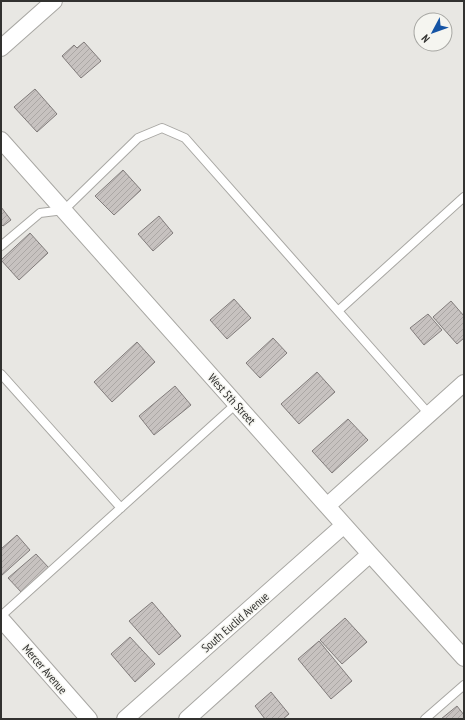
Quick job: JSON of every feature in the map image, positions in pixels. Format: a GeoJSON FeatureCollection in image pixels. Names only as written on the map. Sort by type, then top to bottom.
{"type":"FeatureCollection","features":[{"type":"Feature","properties":{"kind":"street"},"geometry":{"type":"LineString","coordinates":[[1,48],[54,1]]}},
{"type":"Feature","properties":{"kind":"street","name":"West 5th Street"},"geometry":{"type":"LineString","coordinates":[[1,140],[464,658]]}},
{"type":"Feature","properties":{"kind":"street"},"geometry":{"type":"LineString","coordinates":[[327,506],[464,383]]}},
{"type":"Feature","properties":{"kind":"street","name":"South Euclid Avenue"},"geometry":{"type":"LineString","coordinates":[[125,719],[344,525]]}},
{"type":"Feature","properties":{"kind":"street"},"geometry":{"type":"LineString","coordinates":[[187,719],[370,554]]}},
{"type":"Feature","properties":{"kind":"street","name":"Mercer Avenue"},"geometry":{"type":"LineString","coordinates":[[1,618],[89,719]]}},
{"type":"Feature","properties":{"kind":"lane"},"geometry":{"type":"LineString","coordinates":[[1,246],[40,213],[64,210],[138,138],[162,128],[186,138],[429,414]]}},
{"type":"Feature","properties":{"kind":"lane"},"geometry":{"type":"LineString","coordinates":[[338,311],[464,197]]}},
{"type":"Feature","properties":{"kind":"lane"},"geometry":{"type":"LineString","coordinates":[[1,374],[121,508]]}},
{"type":"Feature","properties":{"kind":"lane"},"geometry":{"type":"LineString","coordinates":[[1,618],[236,404]]}},
{"type":"Feature","properties":{"kind":"lane"},"geometry":{"type":"LineString","coordinates":[[425,719],[464,685]]}},
{"type":"Feature","properties":{"kind":"building"},"geometry":{"type":"Polygon","coordinates":[[[84,42],[101,61],[81,78],[62,56],[74,45],[77,48],[84,42]]]}},
{"type":"Feature","properties":{"kind":"building"},"geometry":{"type":"Polygon","coordinates":[[[35,89],[57,114],[37,132],[14,107],[35,89]]]}},
{"type":"Feature","properties":{"kind":"building"},"geometry":{"type":"Polygon","coordinates":[[[123,170],[141,190],[114,215],[95,196],[123,170]]]}},
{"type":"Feature","properties":{"kind":"building"},"geometry":{"type":"Polygon","coordinates":[[[1,207],[11,220],[3,226],[1,224],[1,207]]]}},
{"type":"Feature","properties":{"kind":"building"},"geometry":{"type":"Polygon","coordinates":[[[159,216],[173,233],[153,251],[138,234],[159,216]]]}},
{"type":"Feature","properties":{"kind":"building"},"geometry":{"type":"Polygon","coordinates":[[[30,233],[48,253],[19,280],[1,260],[30,233]]]}},
{"type":"Feature","properties":{"kind":"building"},"geometry":{"type":"Polygon","coordinates":[[[234,299],[251,318],[227,339],[210,320],[234,299]]]}},
{"type":"Feature","properties":{"kind":"building"},"geometry":{"type":"Polygon","coordinates":[[[451,301],[464,316],[464,338],[457,344],[433,317],[451,301]]]}},
{"type":"Feature","properties":{"kind":"building"},"geometry":{"type":"Polygon","coordinates":[[[428,314],[442,330],[424,345],[410,328],[428,314]]]}},
{"type":"Feature","properties":{"kind":"building"},"geometry":{"type":"Polygon","coordinates":[[[273,338],[287,353],[260,378],[246,363],[273,338]]]}},
{"type":"Feature","properties":{"kind":"building"},"geometry":{"type":"Polygon","coordinates":[[[137,342],[155,362],[112,402],[94,382],[137,342]]]}},
{"type":"Feature","properties":{"kind":"building"},"geometry":{"type":"Polygon","coordinates":[[[317,372],[335,392],[299,424],[281,404],[317,372]]]}},
{"type":"Feature","properties":{"kind":"building"},"geometry":{"type":"Polygon","coordinates":[[[175,386],[191,405],[154,435],[139,416],[175,386]]]}},
{"type":"Feature","properties":{"kind":"building"},"geometry":{"type":"Polygon","coordinates":[[[348,419],[368,440],[332,473],[312,451],[348,419]]]}},
{"type":"Feature","properties":{"kind":"building"},"geometry":{"type":"Polygon","coordinates":[[[17,535],[30,550],[1,576],[1,549],[17,535]]]}},
{"type":"Feature","properties":{"kind":"building"},"geometry":{"type":"Polygon","coordinates":[[[36,554],[49,568],[22,593],[8,578],[36,554]]]}},
{"type":"Feature","properties":{"kind":"building"},"geometry":{"type":"Polygon","coordinates":[[[152,602],[181,636],[159,655],[129,621],[152,602]]]}},
{"type":"Feature","properties":{"kind":"building"},"geometry":{"type":"Polygon","coordinates":[[[345,618],[367,642],[342,664],[320,640],[345,618]]]}},
{"type":"Feature","properties":{"kind":"building"},"geometry":{"type":"Polygon","coordinates":[[[130,637],[155,664],[135,682],[111,654],[130,637]]]}},
{"type":"Feature","properties":{"kind":"building"},"geometry":{"type":"Polygon","coordinates":[[[319,641],[352,681],[331,699],[298,659],[319,641]]]}},
{"type":"Feature","properties":{"kind":"building"},"geometry":{"type":"Polygon","coordinates":[[[271,692],[289,714],[283,719],[265,719],[255,706],[271,692]]]}},
{"type":"Feature","properties":{"kind":"building"},"geometry":{"type":"Polygon","coordinates":[[[457,706],[464,715],[464,719],[441,719],[457,706]]]}}]}
